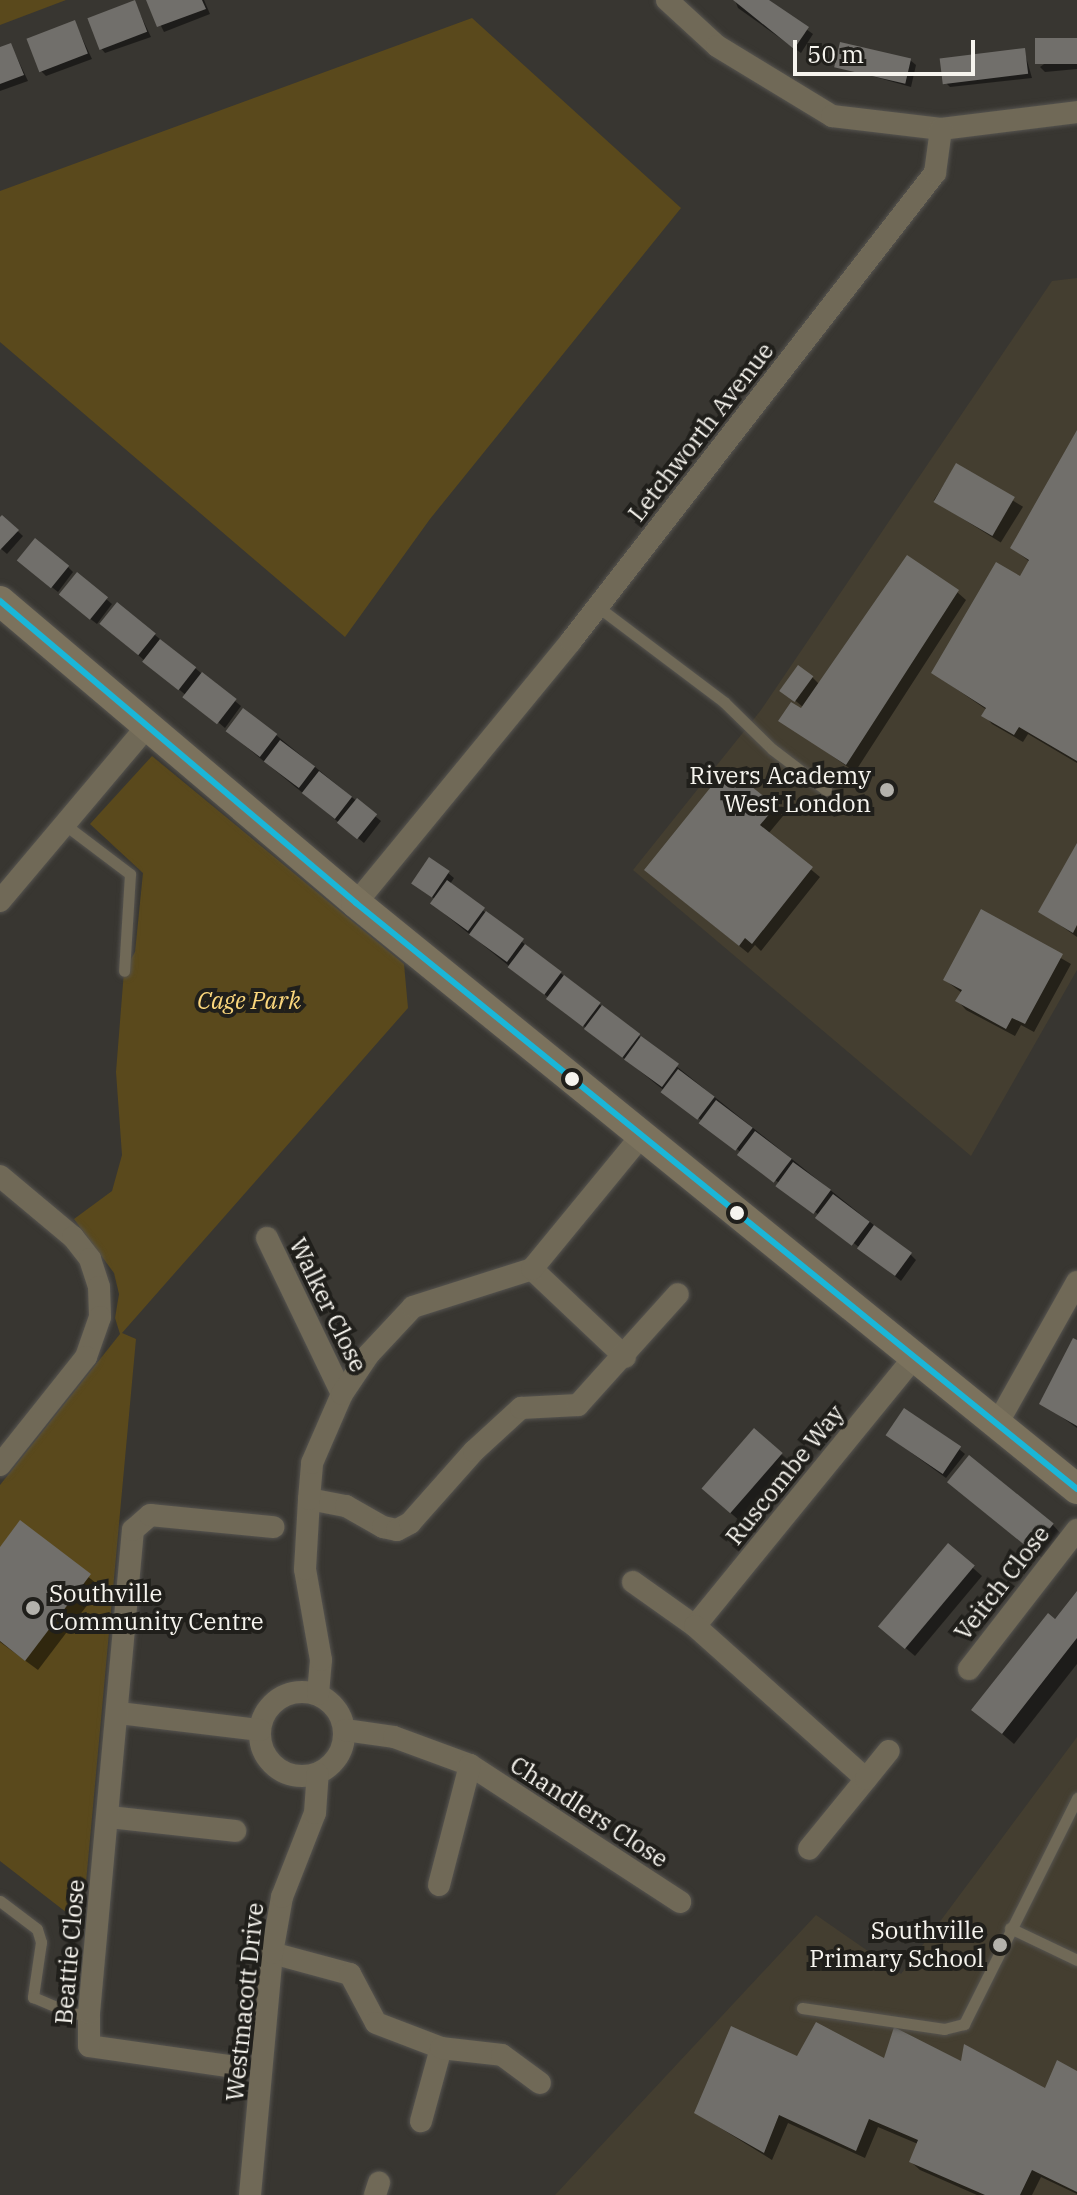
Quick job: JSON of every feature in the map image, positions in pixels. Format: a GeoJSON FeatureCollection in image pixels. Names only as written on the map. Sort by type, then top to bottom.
{"type":"FeatureCollection","features":[{"type":"Feature","properties":{"kind":"main road"},"geometry":{"type":"LineString","coordinates":[[0,601],[356,903],[1077,1489]]}},
{"type":"Feature","properties":{"kind":"street"},"geometry":{"type":"LineString","coordinates":[[667,0],[717,46],[832,116],[941,129],[1077,112]]}},
{"type":"Feature","properties":{"kind":"street","name":"Letchworth Avenue"},"geometry":{"type":"LineString","coordinates":[[356,903],[598,607],[935,173],[941,129]]}},
{"type":"Feature","properties":{"kind":"street"},"geometry":{"type":"LineString","coordinates":[[0,901],[148,725]]}},
{"type":"Feature","properties":{"kind":"street"},"geometry":{"type":"LineString","coordinates":[[318,1694],[321,1660],[305,1569],[309,1499],[312,1463],[342,1394],[369,1354],[413,1307],[532,1269],[643,1134]]}},
{"type":"Feature","properties":{"kind":"street"},"geometry":{"type":"LineString","coordinates":[[0,1176],[73,1237],[90,1259],[99,1287],[100,1317],[86,1357],[0,1465]]}},
{"type":"Feature","properties":{"kind":"street","name":"Walker Close"},"geometry":{"type":"LineString","coordinates":[[267,1238],[342,1394]]}},
{"type":"Feature","properties":{"kind":"street"},"geometry":{"type":"LineString","coordinates":[[532,1269],[625,1357]]}},
{"type":"Feature","properties":{"kind":"street"},"geometry":{"type":"LineString","coordinates":[[997,1424],[1077,1282]]}},
{"type":"Feature","properties":{"kind":"street"},"geometry":{"type":"LineString","coordinates":[[309,1499],[346,1506],[397,1530],[410,1523],[474,1451],[521,1408],[578,1405],[625,1357],[678,1294]]}},
{"type":"Feature","properties":{"kind":"street","name":"Ruscombe Way"},"geometry":{"type":"LineString","coordinates":[[695,1626],[915,1356]]}},
{"type":"Feature","properties":{"kind":"street","name":"Beattie Close"},"geometry":{"type":"LineString","coordinates":[[228,2066],[89,2046],[89,2013],[119,1713],[133,1530],[150,1515],[273,1527]]}},
{"type":"Feature","properties":{"kind":"street","name":"Veitch Close"},"geometry":{"type":"LineString","coordinates":[[969,1669],[1077,1530]]}},
{"type":"Feature","properties":{"kind":"street"},"geometry":{"type":"LineString","coordinates":[[633,1582],[695,1626],[866,1779]]}},
{"type":"Feature","properties":{"kind":"street"},"geometry":{"type":"LineString","coordinates":[[318,1694],[337,1708],[345,1730],[339,1757],[318,1774],[304,1776],[277,1768],[267,1757],[260,1730],[263,1717],[280,1698],[318,1694]]}},
{"type":"Feature","properties":{"kind":"street"},"geometry":{"type":"LineString","coordinates":[[119,1713],[260,1730]]}},
{"type":"Feature","properties":{"kind":"street","name":"Chandlers Close"},"geometry":{"type":"LineString","coordinates":[[345,1730],[394,1737],[470,1765],[680,1902]]}},
{"type":"Feature","properties":{"kind":"street"},"geometry":{"type":"LineString","coordinates":[[809,1849],[889,1751]]}},
{"type":"Feature","properties":{"kind":"street"},"geometry":{"type":"LineString","coordinates":[[439,1885],[470,1765]]}},
{"type":"Feature","properties":{"kind":"street","name":"Westmacott Drive"},"geometry":{"type":"LineString","coordinates":[[250,2195],[272,1953],[282,1897],[315,1813],[318,1774]]}},
{"type":"Feature","properties":{"kind":"street"},"geometry":{"type":"LineString","coordinates":[[109,1817],[235,1831]]}},
{"type":"Feature","properties":{"kind":"street"},"geometry":{"type":"LineString","coordinates":[[272,1953],[350,1974],[376,2023],[441,2048],[502,2055],[540,2083]]}},
{"type":"Feature","properties":{"kind":"street"},"geometry":{"type":"LineString","coordinates":[[421,2121],[441,2048]]}},
{"type":"Feature","properties":{"kind":"lane"},"geometry":{"type":"LineString","coordinates":[[598,607],[724,702],[772,749],[826,790]]}},
{"type":"Feature","properties":{"kind":"lane"},"geometry":{"type":"LineString","coordinates":[[64,823],[130,874],[124,971]]}},
{"type":"Feature","properties":{"kind":"lane"},"geometry":{"type":"LineString","coordinates":[[802,2008],[944,2029],[964,2024],[1077,1798]]}},
{"type":"Feature","properties":{"kind":"lane"},"geometry":{"type":"LineString","coordinates":[[0,1901],[37,1929],[41,1942],[33,1997],[73,2014],[89,2013]]}},
{"type":"Feature","properties":{"kind":"lane"},"geometry":{"type":"LineString","coordinates":[[1010,1928],[1077,1960]]}},
{"type":"Feature","properties":{"kind":"shaded area","name":"Rivers Academy West London"},"geometry":{"type":"Polygon","coordinates":[[[1077,278],[1077,970],[971,1156],[633,870],[761,710],[1052,281],[1077,278]]]}},
{"type":"Feature","properties":{"kind":"shaded area","name":"Southville Primary School"},"geometry":{"type":"Polygon","coordinates":[[[1077,1737],[1077,2195],[555,2195],[816,1915],[901,1974],[1077,1737]]]}},
{"type":"Feature","properties":{"kind":"green space"},"geometry":{"type":"Polygon","coordinates":[[[0,0],[66,0],[0,25],[0,0]]]}},
{"type":"Feature","properties":{"kind":"green space"},"geometry":{"type":"Polygon","coordinates":[[[472,18],[681,208],[430,519],[345,637],[0,342],[0,191],[472,18]]]}},
{"type":"Feature","properties":{"kind":"green space","name":"Cage Park"},"geometry":{"type":"Polygon","coordinates":[[[152,756],[404,964],[408,1008],[122,1333],[136,1339],[83,1915],[71,1916],[0,1861],[0,1485],[120,1334],[115,1318],[119,1294],[114,1273],[74,1219],[112,1191],[122,1155],[116,1072],[124,971],[135,952],[143,873],[90,824],[152,756]]]}},
{"type":"Feature","properties":{"kind":"building"},"geometry":{"type":"Polygon","coordinates":[[[135,0],[147,32],[100,50],[87,18],[135,0]]]}},
{"type":"Feature","properties":{"kind":"building"},"geometry":{"type":"Polygon","coordinates":[[[146,0],[202,0],[206,9],[157,27],[146,0]]]}},
{"type":"Feature","properties":{"kind":"building"},"geometry":{"type":"Polygon","coordinates":[[[733,0],[769,0],[809,27],[794,49],[733,0]]]}},
{"type":"Feature","properties":{"kind":"building"},"geometry":{"type":"Polygon","coordinates":[[[75,20],[88,54],[39,72],[26,39],[75,20]]]}},
{"type":"Feature","properties":{"kind":"building"},"geometry":{"type":"Polygon","coordinates":[[[1035,38],[1077,38],[1077,64],[1035,64],[1035,38]]]}},
{"type":"Feature","properties":{"kind":"building"},"geometry":{"type":"Polygon","coordinates":[[[840,42],[911,58],[905,84],[834,67],[840,42]]]}},
{"type":"Feature","properties":{"kind":"building"},"geometry":{"type":"Polygon","coordinates":[[[11,43],[24,75],[0,84],[0,47],[11,43]]]}},
{"type":"Feature","properties":{"kind":"building"},"geometry":{"type":"Polygon","coordinates":[[[1025,48],[1028,74],[943,84],[940,58],[1025,48]]]}},
{"type":"Feature","properties":{"kind":"building"},"geometry":{"type":"Polygon","coordinates":[[[1077,430],[1077,761],[1019,727],[1014,735],[981,716],[986,708],[931,673],[996,562],[1020,576],[1029,560],[1010,548],[1077,430]]]}},
{"type":"Feature","properties":{"kind":"building"},"geometry":{"type":"Polygon","coordinates":[[[956,463],[1015,497],[992,536],[934,502],[956,463]]]}},
{"type":"Feature","properties":{"kind":"building"},"geometry":{"type":"Polygon","coordinates":[[[2,515],[19,530],[0,550],[0,517],[2,515]]]}},
{"type":"Feature","properties":{"kind":"building"},"geometry":{"type":"Polygon","coordinates":[[[35,538],[69,566],[51,588],[17,561],[35,538]]]}},
{"type":"Feature","properties":{"kind":"building"},"geometry":{"type":"Polygon","coordinates":[[[907,555],[959,590],[846,765],[778,721],[791,702],[801,708],[907,555]]]}},
{"type":"Feature","properties":{"kind":"building"},"geometry":{"type":"Polygon","coordinates":[[[77,572],[108,597],[90,620],[59,595],[77,572]]]}},
{"type":"Feature","properties":{"kind":"building"},"geometry":{"type":"Polygon","coordinates":[[[117,602],[156,633],[138,655],[99,624],[117,602]]]}},
{"type":"Feature","properties":{"kind":"building"},"geometry":{"type":"Polygon","coordinates":[[[160,639],[196,667],[178,690],[142,662],[160,639]]]}},
{"type":"Feature","properties":{"kind":"building"},"geometry":{"type":"Polygon","coordinates":[[[798,665],[813,676],[795,702],[779,691],[798,665]]]}},
{"type":"Feature","properties":{"kind":"building"},"geometry":{"type":"Polygon","coordinates":[[[202,672],[237,699],[217,724],[182,697],[202,672]]]}},
{"type":"Feature","properties":{"kind":"building"},"geometry":{"type":"Polygon","coordinates":[[[243,708],[277,734],[260,757],[226,731],[243,708]]]}},
{"type":"Feature","properties":{"kind":"building"},"geometry":{"type":"Polygon","coordinates":[[[280,740],[315,766],[299,788],[264,762],[280,740]]]}},
{"type":"Feature","properties":{"kind":"building"},"geometry":{"type":"Polygon","coordinates":[[[727,767],[776,806],[760,825],[813,867],[752,944],[745,938],[739,946],[644,870],[727,767]]]}},
{"type":"Feature","properties":{"kind":"building"},"geometry":{"type":"Polygon","coordinates":[[[319,771],[352,797],[335,819],[302,793],[319,771]]]}},
{"type":"Feature","properties":{"kind":"building"},"geometry":{"type":"Polygon","coordinates":[[[357,798],[377,814],[357,839],[337,823],[357,798]]]}},
{"type":"Feature","properties":{"kind":"building"},"geometry":{"type":"Polygon","coordinates":[[[1077,843],[1077,925],[1073,933],[1038,912],[1077,843]]]}},
{"type":"Feature","properties":{"kind":"building"},"geometry":{"type":"Polygon","coordinates":[[[429,857],[450,871],[432,898],[411,884],[429,857]]]}},
{"type":"Feature","properties":{"kind":"building"},"geometry":{"type":"Polygon","coordinates":[[[447,880],[485,908],[468,931],[430,903],[447,880]]]}},
{"type":"Feature","properties":{"kind":"building"},"geometry":{"type":"Polygon","coordinates":[[[981,909],[1063,954],[1025,1024],[1012,1018],[1006,1029],[955,1001],[962,990],[943,980],[981,909]]]}},
{"type":"Feature","properties":{"kind":"building"},"geometry":{"type":"Polygon","coordinates":[[[486,911],[524,939],[507,962],[469,934],[486,911]]]}},
{"type":"Feature","properties":{"kind":"building"},"geometry":{"type":"Polygon","coordinates":[[[525,944],[562,972],[544,995],[508,967],[525,944]]]}},
{"type":"Feature","properties":{"kind":"building"},"geometry":{"type":"Polygon","coordinates":[[[564,975],[601,1003],[583,1027],[546,999],[564,975]]]}},
{"type":"Feature","properties":{"kind":"building"},"geometry":{"type":"Polygon","coordinates":[[[602,1005],[640,1034],[622,1058],[584,1029],[602,1005]]]}},
{"type":"Feature","properties":{"kind":"building"},"geometry":{"type":"Polygon","coordinates":[[[641,1036],[679,1064],[662,1087],[624,1059],[641,1036]]]}},
{"type":"Feature","properties":{"kind":"building"},"geometry":{"type":"Polygon","coordinates":[[[678,1069],[715,1097],[697,1120],[661,1092],[678,1069]]]}},
{"type":"Feature","properties":{"kind":"building"},"geometry":{"type":"Polygon","coordinates":[[[716,1100],[753,1128],[735,1151],[699,1123],[716,1100]]]}},
{"type":"Feature","properties":{"kind":"building"},"geometry":{"type":"Polygon","coordinates":[[[755,1131],[792,1159],[774,1183],[737,1155],[755,1131]]]}},
{"type":"Feature","properties":{"kind":"building"},"geometry":{"type":"Polygon","coordinates":[[[793,1162],[831,1190],[813,1214],[775,1186],[793,1162]]]}},
{"type":"Feature","properties":{"kind":"building"},"geometry":{"type":"Polygon","coordinates":[[[833,1194],[870,1222],[852,1246],[815,1218],[833,1194]]]}},
{"type":"Feature","properties":{"kind":"building"},"geometry":{"type":"Polygon","coordinates":[[[874,1225],[912,1253],[895,1276],[857,1248],[874,1225]]]}},
{"type":"Feature","properties":{"kind":"building"},"geometry":{"type":"Polygon","coordinates":[[[1073,1338],[1077,1340],[1077,1426],[1039,1404],[1073,1338]]]}},
{"type":"Feature","properties":{"kind":"building"},"geometry":{"type":"Polygon","coordinates":[[[904,1408],[961,1447],[943,1474],[886,1435],[904,1408]]]}},
{"type":"Feature","properties":{"kind":"building"},"geometry":{"type":"Polygon","coordinates":[[[754,1428],[783,1453],[730,1513],[702,1488],[754,1428]]]}},
{"type":"Feature","properties":{"kind":"building"},"geometry":{"type":"Polygon","coordinates":[[[969,1455],[1054,1524],[1032,1551],[947,1482],[969,1455]]]}},
{"type":"Feature","properties":{"kind":"building","name":"Southville Community Centre"},"geometry":{"type":"Polygon","coordinates":[[[20,1520],[91,1574],[25,1661],[0,1641],[0,1547],[20,1520]]]}},
{"type":"Feature","properties":{"kind":"building"},"geometry":{"type":"Polygon","coordinates":[[[948,1543],[975,1565],[905,1649],[878,1626],[948,1543]]]}},
{"type":"Feature","properties":{"kind":"building"},"geometry":{"type":"Polygon","coordinates":[[[1077,1591],[1077,1638],[1002,1734],[971,1710],[1048,1613],[1055,1619],[1077,1591]]]}},
{"type":"Feature","properties":{"kind":"building"},"geometry":{"type":"Polygon","coordinates":[[[816,2022],[884,2058],[894,2027],[961,2061],[964,2044],[1045,2088],[1057,2060],[1077,2071],[1077,2192],[1032,2170],[1020,2195],[985,2195],[909,2162],[918,2140],[869,2119],[856,2151],[779,2115],[764,2153],[694,2113],[731,2026],[797,2056],[816,2022]]]}},
{"type":"Feature","properties":{"kind":"transit line"},"geometry":{"type":"LineString","coordinates":[[0,601],[356,903],[1077,1489]]}},
{"type":"Feature","properties":{"kind":"place","name":"Rivers Academy West London"},"geometry":{"type":"Point","coordinates":[887,790]}},
{"type":"Feature","properties":{"kind":"place","name":"Southville Community Centre"},"geometry":{"type":"Point","coordinates":[33,1608]}},
{"type":"Feature","properties":{"kind":"place","name":"Southville Primary School"},"geometry":{"type":"Point","coordinates":[1000,1945]}}]}
